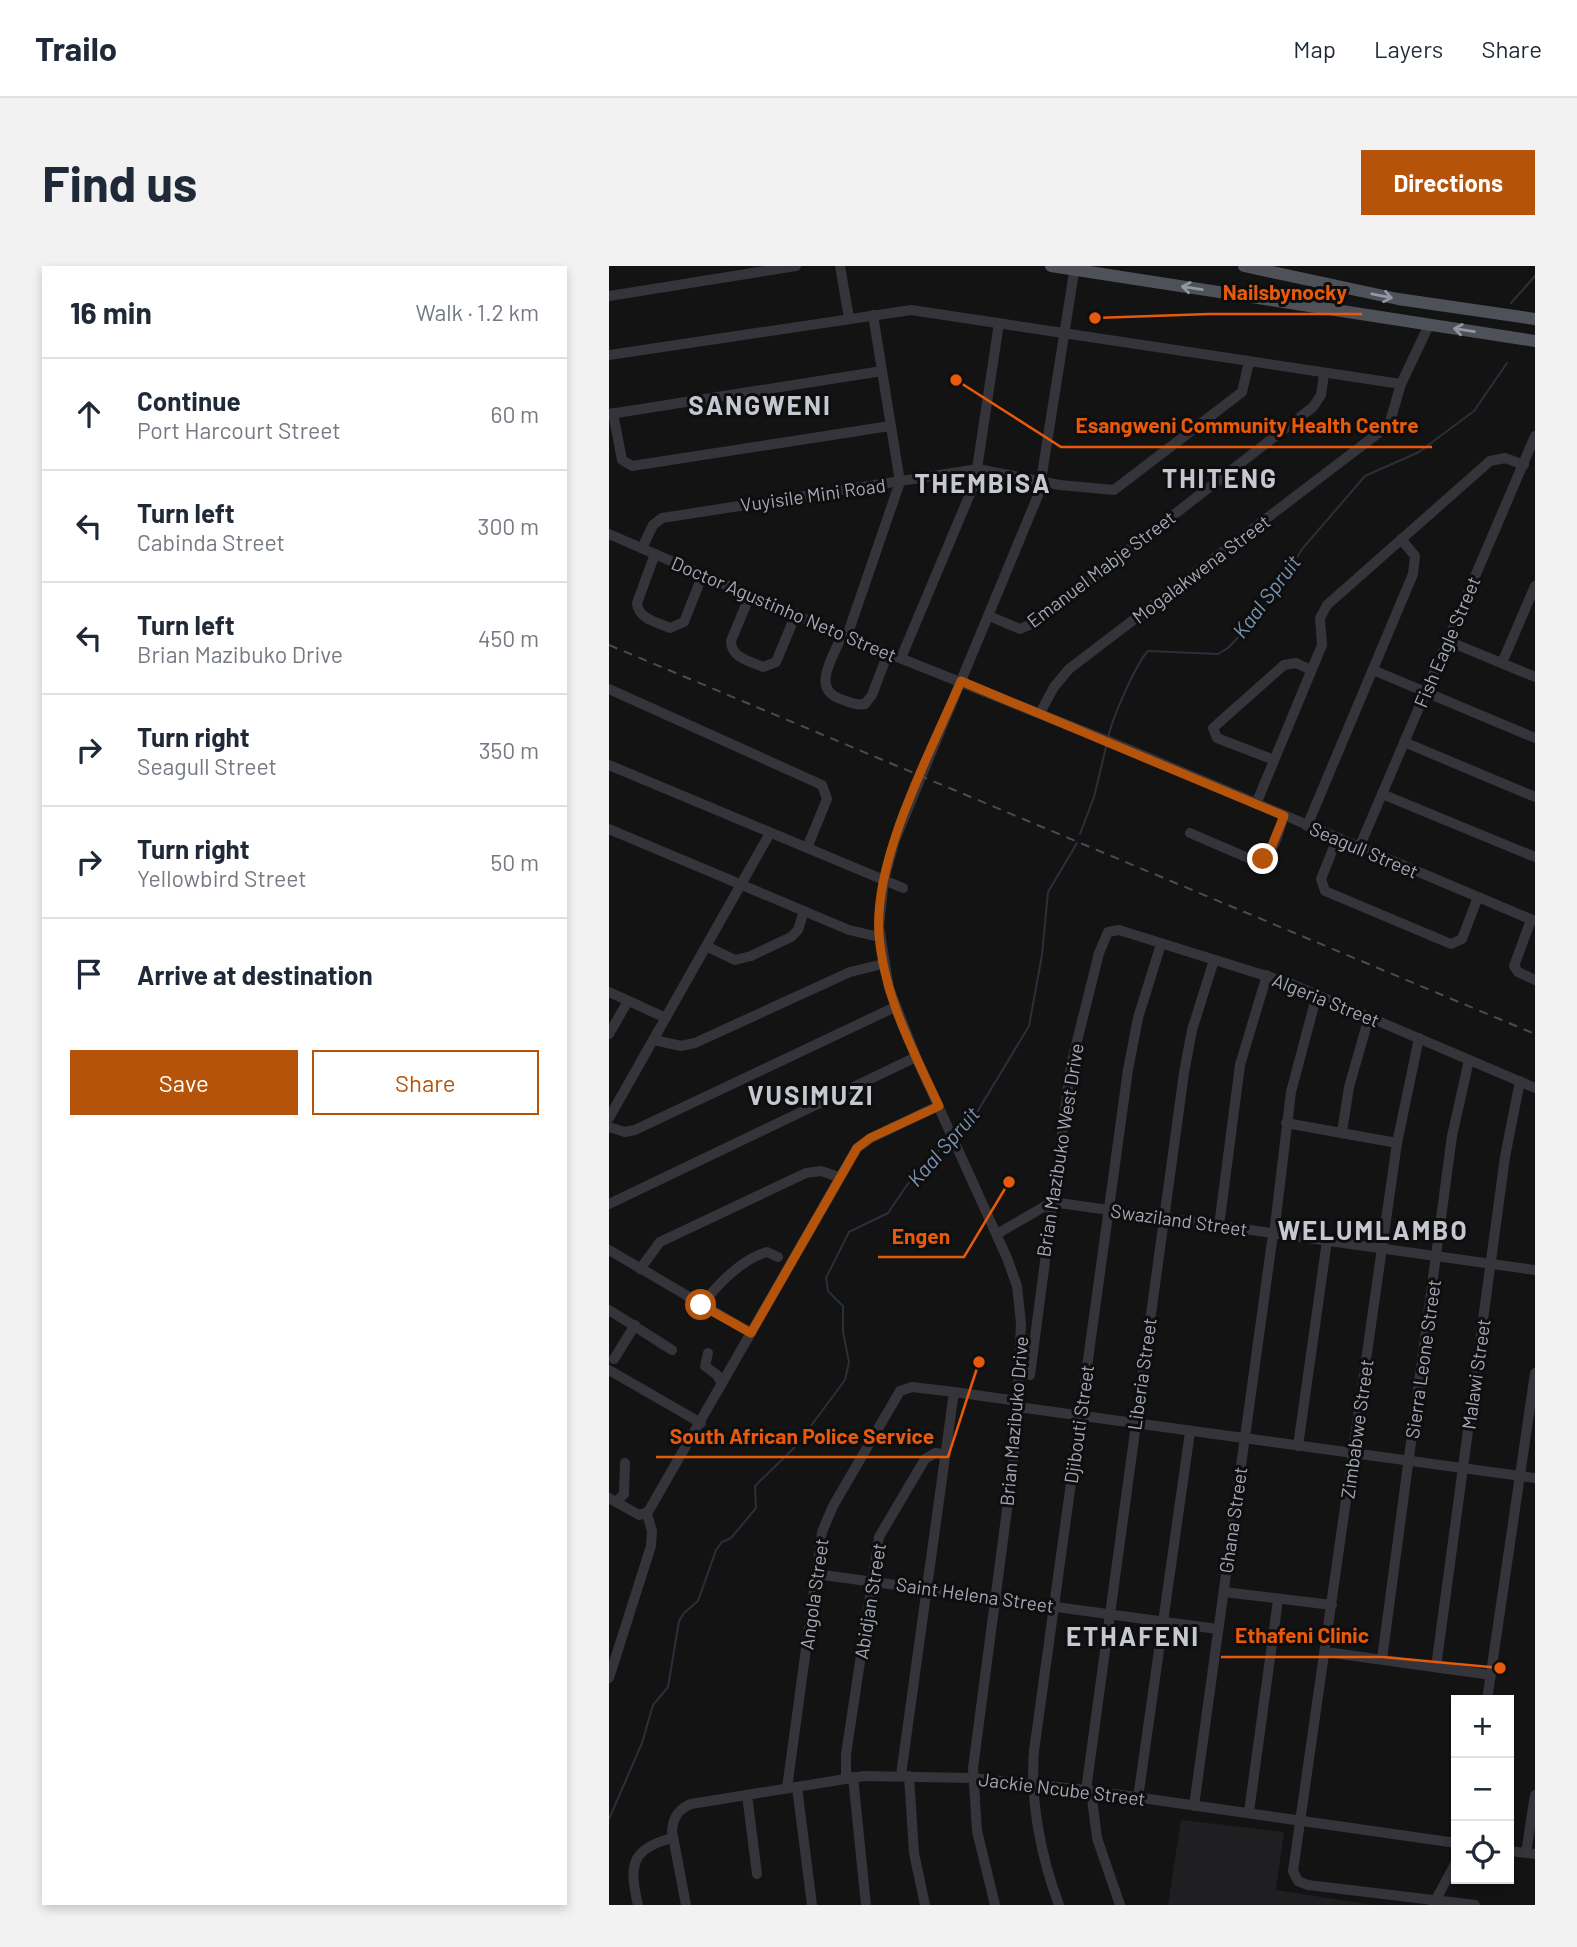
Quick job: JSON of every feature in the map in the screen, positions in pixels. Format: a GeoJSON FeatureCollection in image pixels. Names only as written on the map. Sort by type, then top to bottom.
{"type":"FeatureCollection","features":[{"type":"Feature","properties":{"kind":"main road"},"geometry":{"type":"LineString","coordinates":[[1051,266],[1535,341]]}},
{"type":"Feature","properties":{"kind":"main road"},"geometry":{"type":"LineString","coordinates":[[1244,266],[1290,274],[1361,293],[1535,319]]}},
{"type":"Feature","properties":{"kind":"street"},"geometry":{"type":"LineString","coordinates":[[609,296],[796,266]]}},
{"type":"Feature","properties":{"kind":"street"},"geometry":{"type":"LineString","coordinates":[[840,266],[849,318]]}},
{"type":"Feature","properties":{"kind":"street","name":"Brian Mazibuko Drive"},"geometry":{"type":"LineString","coordinates":[[995,1905],[977,1831],[972,1778],[1018,1404],[1022,1332],[1020,1304],[1012,1271],[997,1234],[895,1007],[883,964],[879,937],[884,880],[895,840],[1030,517],[1041,481],[1075,268]]}},
{"type":"Feature","properties":{"kind":"street"},"geometry":{"type":"LineString","coordinates":[[609,355],[849,318],[924,311],[1401,384]]}},
{"type":"Feature","properties":{"kind":"street"},"geometry":{"type":"LineString","coordinates":[[873,315],[900,482],[845,635],[824,685],[831,695],[856,705],[865,704],[870,699],[888,653]]}},
{"type":"Feature","properties":{"kind":"street"},"geometry":{"type":"LineString","coordinates":[[901,658],[978,469],[999,323]]}},
{"type":"Feature","properties":{"kind":"street","name":"Mogalakwena Street"},"geometry":{"type":"LineString","coordinates":[[1040,713],[1054,687],[1069,669],[1387,428],[1394,416],[1401,384],[1429,324]]}},
{"type":"Feature","properties":{"kind":"street","name":"Vuyisile Mini Road"},"geometry":{"type":"LineString","coordinates":[[642,548],[653,525],[662,518],[978,469],[1101,490],[1117,489],[1242,392],[1249,362]]}},
{"type":"Feature","properties":{"kind":"street"},"geometry":{"type":"LineString","coordinates":[[882,371],[611,413],[621,456],[628,466],[890,426]]}},
{"type":"Feature","properties":{"kind":"street","name":"Emanuel Mabje Street"},"geometry":{"type":"LineString","coordinates":[[989,616],[1020,629],[1034,623],[1313,407],[1321,395],[1324,374]]}},
{"type":"Feature","properties":{"kind":"street","name":"Fish Eagle Street"},"geometry":{"type":"LineString","coordinates":[[1359,848],[1535,436]]}},
{"type":"Feature","properties":{"kind":"street"},"geometry":{"type":"LineString","coordinates":[[1256,804],[1323,639],[1321,618],[1324,610],[1490,461],[1505,458],[1524,465]]}},
{"type":"Feature","properties":{"kind":"street","name":"Doctor Agustinho Neto Street"},"geometry":{"type":"LineString","coordinates":[[609,534],[888,653],[961,681]]}},
{"type":"Feature","properties":{"kind":"street"},"geometry":{"type":"LineString","coordinates":[[1307,825],[1416,566],[1415,556],[1401,539]]}},
{"type":"Feature","properties":{"kind":"street"},"geometry":{"type":"LineString","coordinates":[[655,554],[637,603],[637,610],[670,628],[678,627],[684,622],[703,574]]}},
{"type":"Feature","properties":{"kind":"street"},"geometry":{"type":"LineString","coordinates":[[1502,663],[1535,586]]}},
{"type":"Feature","properties":{"kind":"street"},"geometry":{"type":"LineString","coordinates":[[750,595],[731,641],[731,649],[734,654],[763,667],[776,662],[796,614]]}},
{"type":"Feature","properties":{"kind":"street"},"geometry":{"type":"LineString","coordinates":[[1448,641],[1535,677]]}},
{"type":"Feature","properties":{"kind":"street"},"geometry":{"type":"LineString","coordinates":[[1274,760],[1217,737],[1213,728],[1284,665],[1296,663],[1311,670]]}},
{"type":"Feature","properties":{"kind":"street"},"geometry":{"type":"LineString","coordinates":[[1373,670],[1535,738]]}},
{"type":"Feature","properties":{"kind":"street","name":"Seagull Street"},"geometry":{"type":"LineString","coordinates":[[961,681],[1533,921]]}},
{"type":"Feature","properties":{"kind":"street"},"geometry":{"type":"LineString","coordinates":[[609,690],[822,785],[827,799],[807,848]]}},
{"type":"Feature","properties":{"kind":"street"},"geometry":{"type":"LineString","coordinates":[[1404,742],[1535,797]]}},
{"type":"Feature","properties":{"kind":"street"},"geometry":{"type":"LineString","coordinates":[[609,765],[903,888]]}},
{"type":"Feature","properties":{"kind":"street"},"geometry":{"type":"LineString","coordinates":[[1382,794],[1535,856]]}},
{"type":"Feature","properties":{"kind":"street"},"geometry":{"type":"LineString","coordinates":[[1190,833],[1255,861],[1261,860],[1268,855],[1284,816]]}},
{"type":"Feature","properties":{"kind":"street"},"geometry":{"type":"LineString","coordinates":[[609,830],[849,930],[879,937]]}},
{"type":"Feature","properties":{"kind":"street"},"geometry":{"type":"LineString","coordinates":[[609,1118],[770,833]]}},
{"type":"Feature","properties":{"kind":"street"},"geometry":{"type":"LineString","coordinates":[[1337,839],[1321,879],[1323,888],[1451,944],[1457,943],[1478,897]]}},
{"type":"Feature","properties":{"kind":"street"},"geometry":{"type":"LineString","coordinates":[[708,947],[736,960],[751,956],[791,937],[798,930],[804,911]]}},
{"type":"Feature","properties":{"kind":"street"},"geometry":{"type":"LineString","coordinates":[[1533,921],[1514,966],[1521,974],[1535,980]]}},
{"type":"Feature","properties":{"kind":"street","name":"Algeria Street"},"geometry":{"type":"LineString","coordinates":[[1111,930],[1267,975],[1535,1088]]}},
{"type":"Feature","properties":{"kind":"street","name":"Brian Mazibuko West Drive"},"geometry":{"type":"LineString","coordinates":[[1030,1375],[1074,1049],[1102,943],[1111,930]]}},
{"type":"Feature","properties":{"kind":"street","name":"Djibouti Street"},"geometry":{"type":"LineString","coordinates":[[1059,1905],[1045,1859],[1032,1784],[1053,1606],[1132,1042],[1161,944]]}},
{"type":"Feature","properties":{"kind":"street","name":"Liberia Street"},"geometry":{"type":"LineString","coordinates":[[1120,1905],[1102,1857],[1089,1791],[1108,1613],[1187,1049],[1214,960]]}},
{"type":"Feature","properties":{"kind":"street"},"geometry":{"type":"LineString","coordinates":[[654,1040],[674,1046],[695,1043],[850,972],[883,964]]}},
{"type":"Feature","properties":{"kind":"street"},"geometry":{"type":"LineString","coordinates":[[1219,1226],[1240,1065],[1267,975]]}},
{"type":"Feature","properties":{"kind":"street"},"geometry":{"type":"LineString","coordinates":[[609,992],[666,1018]]}},
{"type":"Feature","properties":{"kind":"street","name":"Ghana Street"},"geometry":{"type":"LineString","coordinates":[[1194,1806],[1293,1077],[1317,994]]}},
{"type":"Feature","properties":{"kind":"street"},"geometry":{"type":"LineString","coordinates":[[609,1034],[628,1000]]}},
{"type":"Feature","properties":{"kind":"street"},"geometry":{"type":"LineString","coordinates":[[609,1127],[625,1132],[635,1130],[895,1007]]}},
{"type":"Feature","properties":{"kind":"street"},"geometry":{"type":"LineString","coordinates":[[1342,1132],[1349,1087],[1369,1017]]}},
{"type":"Feature","properties":{"kind":"street","name":"Zimbabwe Street"},"geometry":{"type":"LineString","coordinates":[[1419,1038],[1397,1143],[1293,1871],[1298,1881],[1434,1903]]}},
{"type":"Feature","properties":{"kind":"street"},"geometry":{"type":"LineString","coordinates":[[609,1204],[916,1057]]}},
{"type":"Feature","properties":{"kind":"street","name":"Sierra Leone Street"},"geometry":{"type":"LineString","coordinates":[[1382,1659],[1454,1124],[1469,1060]]}},
{"type":"Feature","properties":{"kind":"street","name":"Malawi Street"},"geometry":{"type":"LineString","coordinates":[[1436,1667],[1505,1157],[1520,1081]]}},
{"type":"Feature","properties":{"kind":"street"},"geometry":{"type":"LineString","coordinates":[[644,1515],[701,1423],[839,1177],[863,1142],[939,1106]]}},
{"type":"Feature","properties":{"kind":"street"},"geometry":{"type":"LineString","coordinates":[[1286,1124],[1397,1143]]}},
{"type":"Feature","properties":{"kind":"street"},"geometry":{"type":"LineString","coordinates":[[640,1269],[660,1242],[806,1173],[821,1171],[839,1177]]}},
{"type":"Feature","properties":{"kind":"street"},"geometry":{"type":"LineString","coordinates":[[997,1234],[1052,1202]]}},
{"type":"Feature","properties":{"kind":"street","name":"Swaziland Street"},"geometry":{"type":"LineString","coordinates":[[1052,1202],[1535,1270]]}},
{"type":"Feature","properties":{"kind":"street"},"geometry":{"type":"LineString","coordinates":[[1298,1446],[1327,1241]]}},
{"type":"Feature","properties":{"kind":"street"},"geometry":{"type":"LineString","coordinates":[[609,1250],[751,1333]]}},
{"type":"Feature","properties":{"kind":"street"},"geometry":{"type":"LineString","coordinates":[[701,1305],[721,1284],[754,1257],[767,1252],[778,1257]]}},
{"type":"Feature","properties":{"kind":"street"},"geometry":{"type":"LineString","coordinates":[[609,1310],[672,1350]]}},
{"type":"Feature","properties":{"kind":"street"},"geometry":{"type":"LineString","coordinates":[[614,1359],[635,1325]]}},
{"type":"Feature","properties":{"kind":"street"},"geometry":{"type":"LineString","coordinates":[[708,1353],[705,1366],[717,1375],[722,1384]]}},
{"type":"Feature","properties":{"kind":"street"},"geometry":{"type":"LineString","coordinates":[[609,1370],[701,1423]]}},
{"type":"Feature","properties":{"kind":"street"},"geometry":{"type":"LineString","coordinates":[[1488,1695],[1535,1373]]}},
{"type":"Feature","properties":{"kind":"street","name":"Angola Street"},"geometry":{"type":"LineString","coordinates":[[812,1905],[792,1787],[822,1531],[828,1515],[898,1395],[912,1387],[954,1392],[1080,1417],[1535,1478]]}},
{"type":"Feature","properties":{"kind":"street"},"geometry":{"type":"LineString","coordinates":[[925,1905],[914,1853],[905,1775],[954,1392]]}},
{"type":"Feature","properties":{"kind":"street"},"geometry":{"type":"LineString","coordinates":[[1138,1798],[1189,1432]]}},
{"type":"Feature","properties":{"kind":"street","name":"Abidjan Street"},"geometry":{"type":"LineString","coordinates":[[866,1905],[846,1754],[877,1546],[888,1519],[928,1456],[946,1454]]}},
{"type":"Feature","properties":{"kind":"street"},"geometry":{"type":"LineString","coordinates":[[613,1500],[624,1494],[625,1463]]}},
{"type":"Feature","properties":{"kind":"street"},"geometry":{"type":"LineString","coordinates":[[609,1678],[651,1546],[652,1531],[644,1515],[613,1500]]}},
{"type":"Feature","properties":{"kind":"street","name":"Saint Helena Street"},"geometry":{"type":"LineString","coordinates":[[816,1574],[1217,1629]]}},
{"type":"Feature","properties":{"kind":"street"},"geometry":{"type":"LineString","coordinates":[[1224,1592],[1332,1605]]}},
{"type":"Feature","properties":{"kind":"street"},"geometry":{"type":"LineString","coordinates":[[1249,1812],[1278,1600]]}},
{"type":"Feature","properties":{"kind":"street"},"geometry":{"type":"LineString","coordinates":[[1326,1652],[1491,1675]]}},
{"type":"Feature","properties":{"kind":"street","name":"Jackie Ncube Street"},"geometry":{"type":"LineString","coordinates":[[672,1838],[673,1820],[686,1806],[850,1778],[905,1775],[972,1778],[1089,1791],[1451,1842]]}},
{"type":"Feature","properties":{"kind":"street"},"geometry":{"type":"LineString","coordinates":[[747,1795],[757,1874]]}},
{"type":"Feature","properties":{"kind":"street"},"geometry":{"type":"LineString","coordinates":[[1530,1854],[1535,1795]]}},
{"type":"Feature","properties":{"kind":"street"},"geometry":{"type":"LineString","coordinates":[[638,1905],[633,1878],[638,1857],[646,1847],[672,1838],[686,1905]]}},
{"type":"Feature","properties":{"kind":"street"},"geometry":{"type":"LineString","coordinates":[[1451,1871],[1434,1903],[1475,1905]]}},
{"type":"Feature","properties":{"kind":"shaded area"},"geometry":{"type":"Polygon","coordinates":[[[1181,1820],[1284,1832],[1276,1890],[1373,1905],[1168,1905],[1181,1820]]]}},
{"type":"Feature","properties":{"kind":"waterway","name":"Kaal Spruit"},"geometry":{"type":"LineString","coordinates":[[1511,303],[1535,276]]}},
{"type":"Feature","properties":{"kind":"waterway","name":"Kaal Spruit"},"geometry":{"type":"LineString","coordinates":[[1108,738],[1125,693],[1148,651],[1218,654],[1228,648],[1256,618],[1303,548],[1365,476],[1419,452],[1474,411],[1507,363]]}},
{"type":"Feature","properties":{"kind":"waterway","name":"Kaal Spruit"},"geometry":{"type":"LineString","coordinates":[[1080,834],[1094,797],[1107,743]]}},
{"type":"Feature","properties":{"kind":"waterway","name":"Kaal Spruit"},"geometry":{"type":"LineString","coordinates":[[957,1134],[976,1114],[1029,1026],[1042,955],[1048,892],[1077,843]]}},
{"type":"Feature","properties":{"kind":"waterway","name":"Kaal Spruit"},"geometry":{"type":"LineString","coordinates":[[609,1819],[642,1743],[653,1705],[668,1687],[679,1621],[698,1601],[716,1550],[722,1542],[731,1538],[756,1508],[755,1486],[796,1446],[845,1380],[849,1362],[843,1332],[843,1306],[828,1291],[826,1278],[849,1232],[888,1213],[907,1185],[949,1139]]}},
{"type":"Feature","properties":{"kind":"railway"},"geometry":{"type":"LineString","coordinates":[[609,645],[1535,1034]]}},
{"type":"Feature","properties":{"kind":"place","name":"Nailsbynocky"},"geometry":{"type":"Point","coordinates":[1095,318]}},
{"type":"Feature","properties":{"kind":"place","name":"Esangweni Community Health Centre"},"geometry":{"type":"Point","coordinates":[956,380]}},
{"type":"Feature","properties":{"kind":"place","name":"Engen"},"geometry":{"type":"Point","coordinates":[1009,1182]}},
{"type":"Feature","properties":{"kind":"place","name":"South African Police Service"},"geometry":{"type":"Point","coordinates":[979,1362]}},
{"type":"Feature","properties":{"kind":"place","name":"Ethafeni Clinic"},"geometry":{"type":"Point","coordinates":[1500,1668]}},
{"type":"Feature","properties":{"kind":"district","name":"SANGWENI"},"geometry":{"type":"Point","coordinates":[760,406]}},
{"type":"Feature","properties":{"kind":"district","name":"THITENG"},"geometry":{"type":"Point","coordinates":[1220,479]}},
{"type":"Feature","properties":{"kind":"district","name":"THEMBISA"},"geometry":{"type":"Point","coordinates":[983,484]}},
{"type":"Feature","properties":{"kind":"district","name":"VUSIMUZI"},"geometry":{"type":"Point","coordinates":[811,1096]}},
{"type":"Feature","properties":{"kind":"district","name":"WELUMLAMBO"},"geometry":{"type":"Point","coordinates":[1373,1231]}},
{"type":"Feature","properties":{"kind":"district","name":"ETHAFENI"},"geometry":{"type":"Point","coordinates":[1133,1637]}},
{"type":"Feature","properties":{"kind":"route"},"geometry":{"type":"LineString","coordinates":[[701,1305],[751,1333],[857,1148],[870,1138],[939,1106],[903,1029],[892,997],[883,964],[879,926],[884,880],[891,850],[961,681],[1284,816],[1268,855],[1263,859]]}}]}
